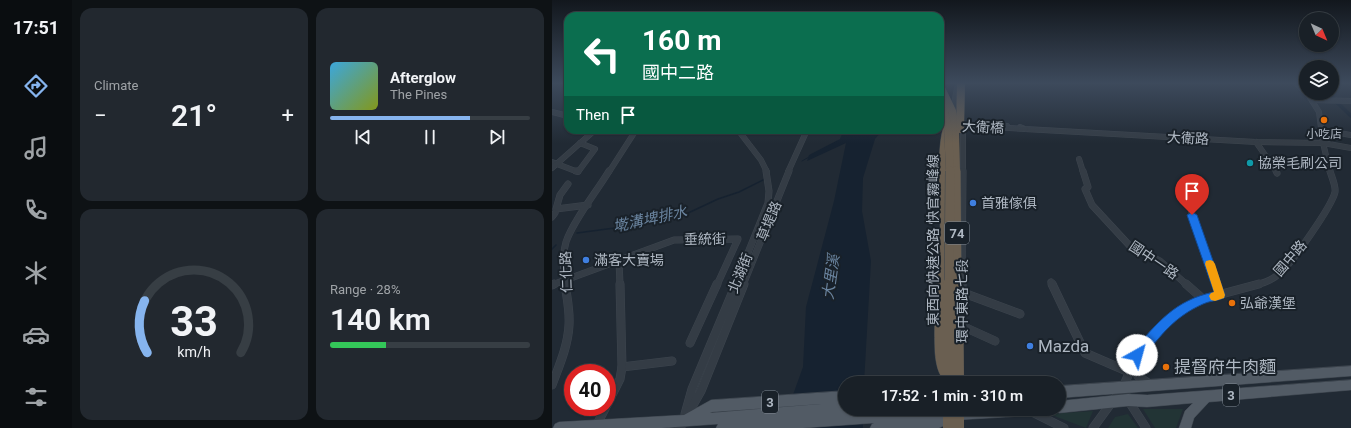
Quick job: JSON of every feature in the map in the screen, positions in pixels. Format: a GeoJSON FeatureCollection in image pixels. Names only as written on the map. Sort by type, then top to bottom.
{"type":"FeatureCollection","features":[{"type":"Feature","properties":{"kind":"highway","name":"東西向快速公路 快官霧峰線"},"geometry":{"type":"LineString","coordinates":[[948,103],[952,111],[955,127],[958,376]]}},
{"type":"Feature","properties":{"kind":"highway"},"geometry":{"type":"LineString","coordinates":[[957,200],[960,187],[960,103]]}},
{"type":"Feature","properties":{"kind":"highway","name":"東西向快速公路 快官霧峰線"},"geometry":{"type":"LineString","coordinates":[[944,108],[948,128],[950,167],[950,376]]}},
{"type":"Feature","properties":{"kind":"highway"},"geometry":{"type":"LineString","coordinates":[[945,125],[945,228],[941,294],[941,354],[944,370],[947,376]]}},
{"type":"Feature","properties":{"kind":"highway"},"geometry":{"type":"LineString","coordinates":[[953,416],[958,428]]}},
{"type":"Feature","properties":{"kind":"main road","name":"3"},"geometry":{"type":"LineString","coordinates":[[1066,392],[1351,371]]}},
{"type":"Feature","properties":{"kind":"main road","name":"3"},"geometry":{"type":"LineString","coordinates":[[1066,406],[1128,400],[1147,401],[1351,385]]}},
{"type":"Feature","properties":{"kind":"main road"},"geometry":{"type":"LineString","coordinates":[[1185,428],[1189,415],[1206,396]]}},
{"type":"Feature","properties":{"kind":"main road","name":"3"},"geometry":{"type":"LineString","coordinates":[[689,421],[711,406],[838,397]]}},
{"type":"Feature","properties":{"kind":"main road","name":"3"},"geometry":{"type":"LineString","coordinates":[[559,428],[689,421],[838,409]]}},
{"type":"Feature","properties":{"kind":"main road","name":"3"},"geometry":{"type":"LineString","coordinates":[[722,428],[901,416]]}},
{"type":"Feature","properties":{"kind":"main road","name":"3"},"geometry":{"type":"LineString","coordinates":[[876,428],[935,424],[949,416]]}},
{"type":"Feature","properties":{"kind":"street"},"geometry":{"type":"LineString","coordinates":[[953,103],[954,109]]}},
{"type":"Feature","properties":{"kind":"street"},"geometry":{"type":"LineString","coordinates":[[945,125],[954,109],[955,103]]}},
{"type":"Feature","properties":{"kind":"street","name":"環中東路七段"},"geometry":{"type":"LineString","coordinates":[[961,376],[964,103]]}},
{"type":"Feature","properties":{"kind":"street","name":"國中路"},"geometry":{"type":"LineString","coordinates":[[1123,388],[1130,369],[1148,341],[1179,310],[1203,299],[1260,284],[1274,278],[1282,272],[1308,238],[1326,211],[1335,193],[1323,144],[1319,112],[1314,103]]}},
{"type":"Feature","properties":{"kind":"street"},"geometry":{"type":"LineString","coordinates":[[552,112],[564,115]]}},
{"type":"Feature","properties":{"kind":"street"},"geometry":{"type":"LineString","coordinates":[[963,124],[1017,126],[1025,129]]}},
{"type":"Feature","properties":{"kind":"street","name":"環中東路七段"},"geometry":{"type":"LineString","coordinates":[[945,125],[954,175],[953,341],[950,376]]}},
{"type":"Feature","properties":{"kind":"street","name":"大衛橋"},"geometry":{"type":"LineString","coordinates":[[945,125],[1025,129]]}},
{"type":"Feature","properties":{"kind":"street","name":"大衛路"},"geometry":{"type":"LineString","coordinates":[[1025,129],[1256,142],[1323,144],[1351,148]]}},
{"type":"Feature","properties":{"kind":"street"},"geometry":{"type":"LineString","coordinates":[[1321,130],[1351,135]]}},
{"type":"Feature","properties":{"kind":"street"},"geometry":{"type":"LineString","coordinates":[[552,168],[554,163],[590,134]]}},
{"type":"Feature","properties":{"kind":"street","name":"仁化路"},"geometry":{"type":"LineString","coordinates":[[552,385],[554,374],[562,357],[568,328],[569,316],[563,257],[565,244],[571,231],[634,134]]}},
{"type":"Feature","properties":{"kind":"street","name":"北湖街"},"geometry":{"type":"LineString","coordinates":[[689,421],[692,390],[769,200],[769,178],[765,166],[741,134]]}},
{"type":"Feature","properties":{"kind":"street","name":"草堤路"},"geometry":{"type":"LineString","coordinates":[[689,421],[792,163],[805,134]]}},
{"type":"Feature","properties":{"kind":"street"},"geometry":{"type":"LineString","coordinates":[[1256,142],[1277,173]]}},
{"type":"Feature","properties":{"kind":"street"},"geometry":{"type":"LineString","coordinates":[[554,163],[578,172],[595,149],[580,143]]}},
{"type":"Feature","properties":{"kind":"street","name":"國中一路"},"geometry":{"type":"LineString","coordinates":[[1079,159],[1088,187],[1085,189],[1092,205],[1129,245],[1160,261],[1203,299]]}},
{"type":"Feature","properties":{"kind":"street"},"geometry":{"type":"LineString","coordinates":[[555,213],[560,196],[568,184]]}},
{"type":"Feature","properties":{"kind":"street"},"geometry":{"type":"LineString","coordinates":[[555,213],[588,205]]}},
{"type":"Feature","properties":{"kind":"street"},"geometry":{"type":"LineString","coordinates":[[1191,207],[1192,215],[1220,295]]}},
{"type":"Feature","properties":{"kind":"street","name":"垂統街"},"geometry":{"type":"LineString","coordinates":[[552,285],[674,240],[738,239],[690,343]]}},
{"type":"Feature","properties":{"kind":"street"},"geometry":{"type":"LineString","coordinates":[[616,387],[620,379],[622,367],[619,260]]}},
{"type":"Feature","properties":{"kind":"street"},"geometry":{"type":"LineString","coordinates":[[1051,282],[1085,353],[1130,369],[1142,380],[1153,385]]}},
{"type":"Feature","properties":{"kind":"street"},"geometry":{"type":"LineString","coordinates":[[962,292],[1020,314]]}},
{"type":"Feature","properties":{"kind":"street"},"geometry":{"type":"LineString","coordinates":[[962,326],[995,342]]}},
{"type":"Feature","properties":{"kind":"street"},"geometry":{"type":"LineString","coordinates":[[622,367],[672,361]]}},
{"type":"Feature","properties":{"kind":"street"},"geometry":{"type":"LineString","coordinates":[[1094,428],[1111,402],[1123,388],[1128,400],[1146,428]]}},
{"type":"Feature","properties":{"kind":"street"},"geometry":{"type":"LineString","coordinates":[[596,426],[601,416]]}},
{"type":"Feature","properties":{"kind":"street"},"geometry":{"type":"LineString","coordinates":[[953,416],[962,428]]}},
{"type":"Feature","properties":{"kind":"street"},"geometry":{"type":"LineString","coordinates":[[1039,416],[1064,428]]}},
{"type":"Feature","properties":{"kind":"shaded area"},"geometry":{"type":"Polygon","coordinates":[[[1143,409],[1183,409],[1176,428],[1155,428],[1143,409]]]}},
{"type":"Feature","properties":{"kind":"shaded area"},"geometry":{"type":"Polygon","coordinates":[[[1093,411],[1086,428],[1054,416],[1066,416],[1066,413],[1093,411]]]}},
{"type":"Feature","properties":{"kind":"shaded area"},"geometry":{"type":"Polygon","coordinates":[[[1128,414],[1138,428],[1108,428],[1115,417],[1128,414]]]}},
{"type":"Feature","properties":{"kind":"water","name":"大里溪"},"geometry":{"type":"Polygon","coordinates":[[[842,134],[879,134],[875,139],[863,178],[862,211],[871,261],[864,376],[838,376],[838,416],[863,416],[863,428],[781,428],[803,367],[806,307],[834,201],[846,143],[807,161],[809,155],[840,139],[842,134]]]}},
{"type":"Feature","properties":{"kind":"waterway"},"geometry":{"type":"LineString","coordinates":[[1337,103],[1351,116]]}},
{"type":"Feature","properties":{"kind":"waterway","name":"墘溝埤排水"},"geometry":{"type":"LineString","coordinates":[[802,161],[809,157]]}},
{"type":"Feature","properties":{"kind":"waterway","name":"墘溝埤排水"},"geometry":{"type":"LineString","coordinates":[[577,233],[637,225],[686,214],[718,199],[739,192],[765,179]]}},
{"type":"Feature","properties":{"kind":"waterway","name":"墘溝埤排水"},"geometry":{"type":"LineString","coordinates":[[552,249],[556,245]]}},
{"type":"Feature","properties":{"kind":"slow traffic"},"geometry":{"type":"LineString","coordinates":[[1210,264],[1220,295],[1215,296]]}},
{"type":"Feature","properties":{"kind":"place","name":"小吃店"},"geometry":{"type":"Point","coordinates":[1324,120]}},
{"type":"Feature","properties":{"kind":"place","name":"協榮毛刷公司"},"geometry":{"type":"Point","coordinates":[1250,163]}},
{"type":"Feature","properties":{"kind":"place","name":"首雅傢俱"},"geometry":{"type":"Point","coordinates":[973,203]}},
{"type":"Feature","properties":{"kind":"place","name":"滿客大賣場"},"geometry":{"type":"Point","coordinates":[586,260]}},
{"type":"Feature","properties":{"kind":"place","name":"弘爺漢堡"},"geometry":{"type":"Point","coordinates":[1232,303]}},
{"type":"Feature","properties":{"kind":"place","name":"Mazda"},"geometry":{"type":"Point","coordinates":[1030,346]}},
{"type":"Feature","properties":{"kind":"place","name":"提督府牛肉麵"},"geometry":{"type":"Point","coordinates":[1166,367]}},
{"type":"Feature","properties":{"kind":"route"},"geometry":{"type":"LineString","coordinates":[[1137,355],[1163,324],[1179,310],[1203,299],[1220,295],[1192,215]]}}]}
